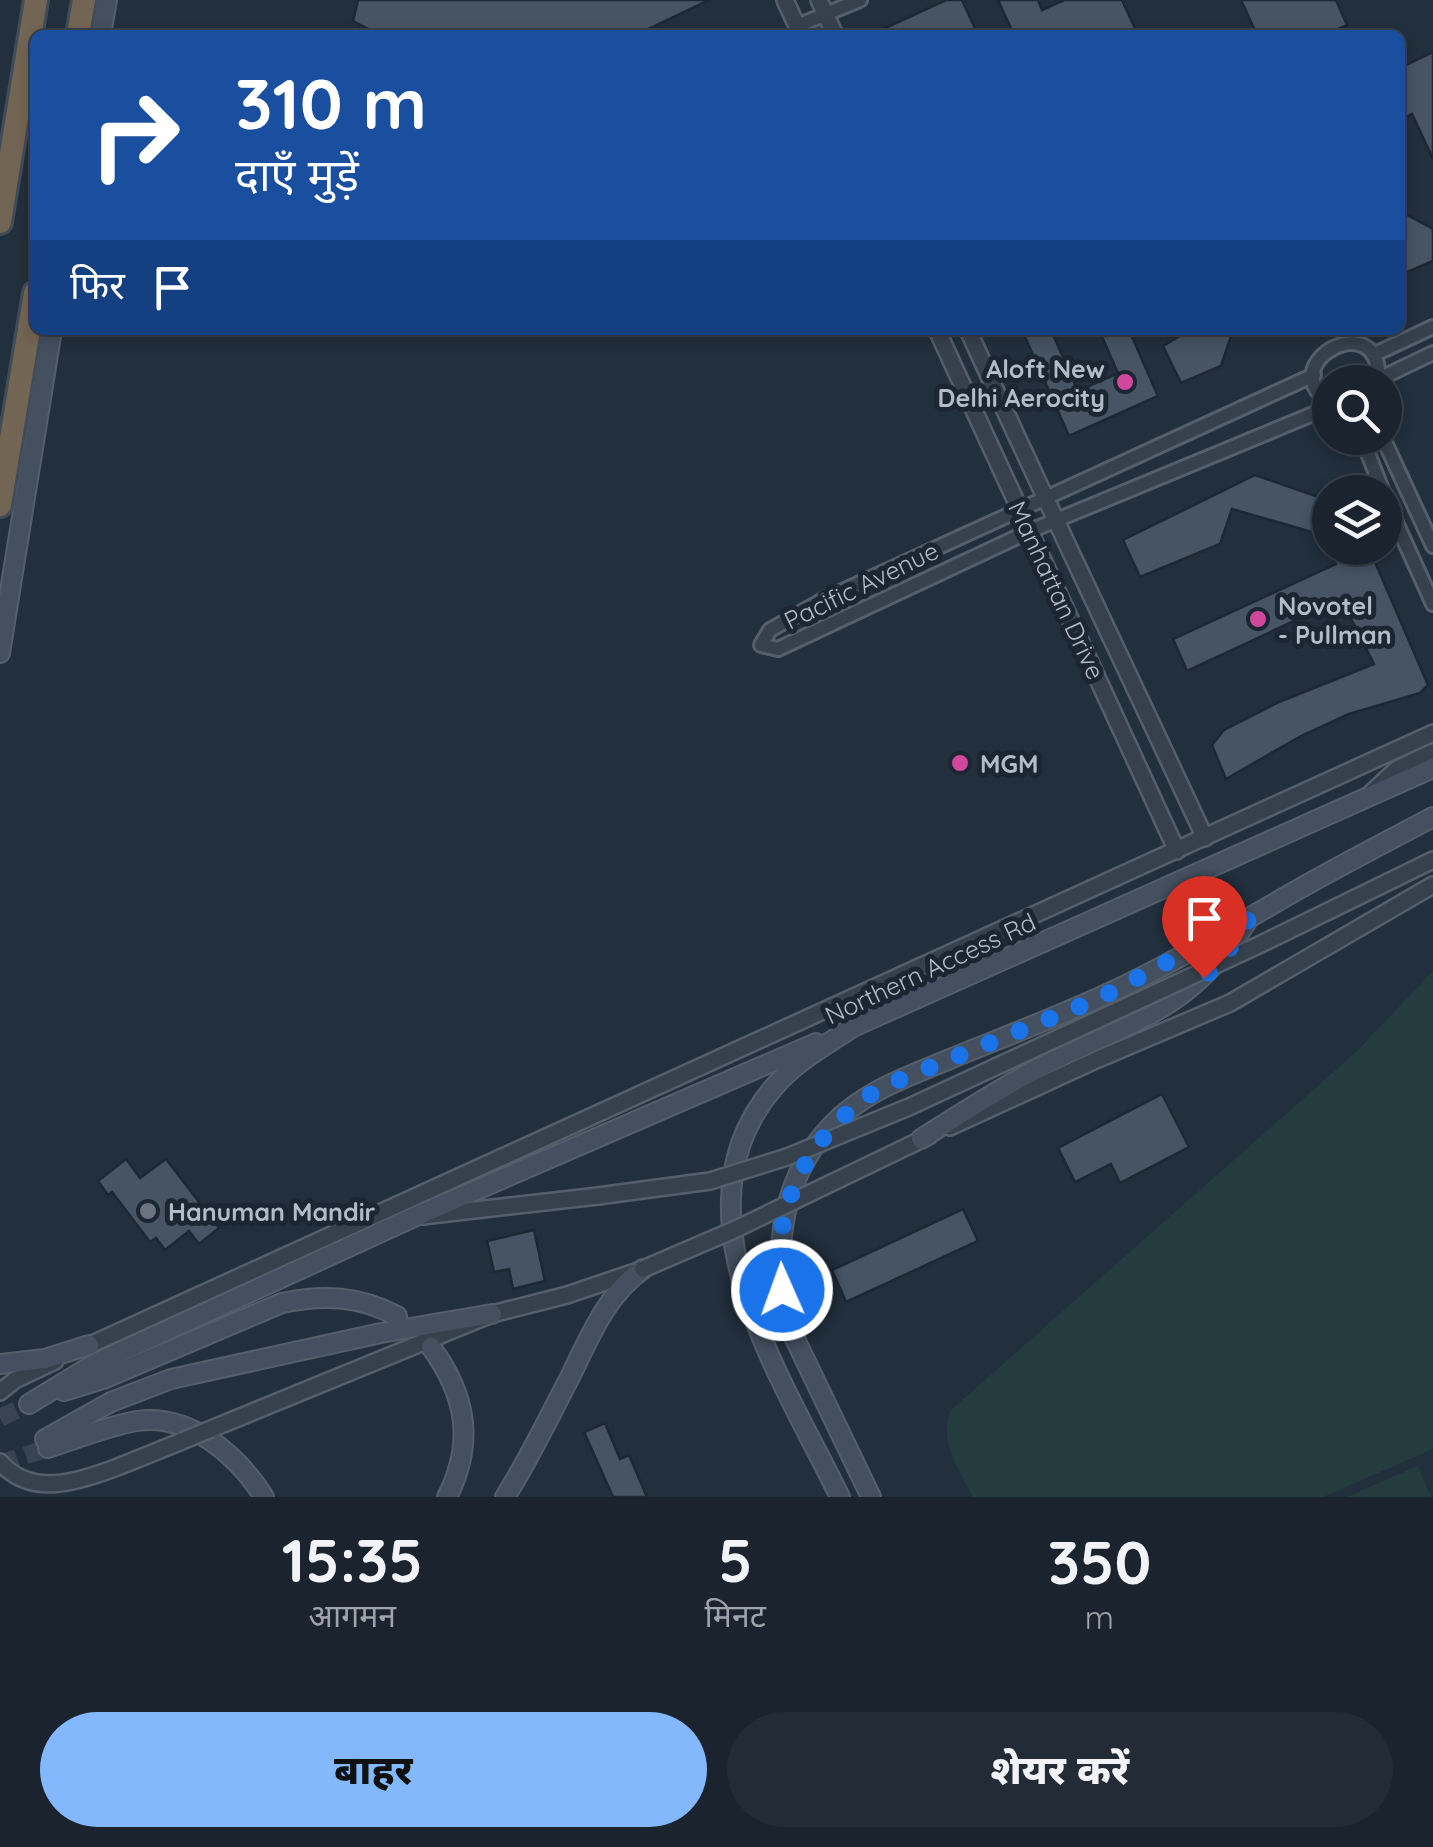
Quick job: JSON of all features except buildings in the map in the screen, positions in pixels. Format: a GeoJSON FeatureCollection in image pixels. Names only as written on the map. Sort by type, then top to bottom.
{"type":"FeatureCollection","features":[{"type":"Feature","properties":{"kind":"highway"},"geometry":{"type":"LineString","coordinates":[[31,30],[36,0]]}},
{"type":"Feature","properties":{"kind":"highway"},"geometry":{"type":"LineString","coordinates":[[79,30],[84,0]]}},
{"type":"Feature","properties":{"kind":"highway"},"geometry":{"type":"LineString","coordinates":[[0,222],[30,37]]}},
{"type":"Feature","properties":{"kind":"highway"},"geometry":{"type":"LineString","coordinates":[[0,505],[30,323]]}},
{"type":"Feature","properties":{"kind":"main road"},"geometry":{"type":"LineString","coordinates":[[102,30],[107,0]]}},
{"type":"Feature","properties":{"kind":"main road"},"geometry":{"type":"LineString","coordinates":[[0,652],[51,335]]}},
{"type":"Feature","properties":{"kind":"main road","name":"Northern Access Rd"},"geometry":{"type":"LineString","coordinates":[[840,1497],[749,1306],[736,1266],[730,1210],[743,1143],[760,1105],[776,1084],[853,1027],[1433,768]]}},
{"type":"Feature","properties":{"kind":"main road"},"geometry":{"type":"LineString","coordinates":[[871,1497],[795,1339],[780,1279],[784,1218],[818,1142],[844,1112],[882,1087],[1100,998],[1433,818]]}},
{"type":"Feature","properties":{"kind":"main road"},"geometry":{"type":"LineString","coordinates":[[921,1139],[1024,1076],[1165,1009],[1204,978],[1249,918]]}},
{"type":"Feature","properties":{"kind":"main road"},"geometry":{"type":"LineString","coordinates":[[397,1316],[348,1298],[305,1298],[282,1303],[103,1379],[37,1401],[96,1363],[414,1217],[853,1027]]}},
{"type":"Feature","properties":{"kind":"main road"},"geometry":{"type":"LineString","coordinates":[[505,1497],[605,1307],[643,1269]]}},
{"type":"Feature","properties":{"kind":"main road"},"geometry":{"type":"LineString","coordinates":[[264,1497],[223,1449],[172,1423],[140,1421],[46,1443],[142,1388],[381,1334],[492,1314]]}},
{"type":"Feature","properties":{"kind":"main road"},"geometry":{"type":"LineString","coordinates":[[0,1364],[45,1359],[89,1345]]}},
{"type":"Feature","properties":{"kind":"main road"},"geometry":{"type":"LineString","coordinates":[[431,1347],[454,1381],[464,1424],[458,1469],[446,1497]]}},
{"type":"Feature","properties":{"kind":"street"},"geometry":{"type":"LineString","coordinates":[[785,0],[799,30],[822,8],[860,0]]}},
{"type":"Feature","properties":{"kind":"street"},"geometry":{"type":"LineString","coordinates":[[1375,365],[1372,356],[1433,326]]}},
{"type":"Feature","properties":{"kind":"street","name":"Manhattan Drive"},"geometry":{"type":"LineString","coordinates":[[939,335],[1176,851]]}},
{"type":"Feature","properties":{"kind":"street","name":"Manhattan Drive"},"geometry":{"type":"LineString","coordinates":[[970,335],[1054,522],[1205,838]]}},
{"type":"Feature","properties":{"kind":"street","name":"Pacific Avenue"},"geometry":{"type":"LineString","coordinates":[[1317,365],[1320,355],[1340,344],[1359,345],[1372,356]]}},
{"type":"Feature","properties":{"kind":"street"},"geometry":{"type":"LineString","coordinates":[[1402,369],[1433,353]]}},
{"type":"Feature","properties":{"kind":"street","name":"Pacific Avenue"},"geometry":{"type":"LineString","coordinates":[[1312,376],[823,600],[770,630],[761,645],[778,648],[1030,531],[1312,413]]}},
{"type":"Feature","properties":{"kind":"street"},"geometry":{"type":"LineString","coordinates":[[1391,455],[1433,546]]}},
{"type":"Feature","properties":{"kind":"street"},"geometry":{"type":"LineString","coordinates":[[1402,535],[1433,604]]}},
{"type":"Feature","properties":{"kind":"street"},"geometry":{"type":"LineString","coordinates":[[0,1392],[15,1380],[89,1345],[1433,732]]}},
{"type":"Feature","properties":{"kind":"street"},"geometry":{"type":"LineString","coordinates":[[1365,799],[1397,769],[1433,752]]}},
{"type":"Feature","properties":{"kind":"street"},"geometry":{"type":"LineString","coordinates":[[414,1217],[710,1180],[827,1142],[1260,944],[1433,860]]}},
{"type":"Feature","properties":{"kind":"street"},"geometry":{"type":"LineString","coordinates":[[0,1462],[23,1484],[57,1489],[492,1314],[567,1295],[643,1269],[736,1229],[921,1139],[1230,1003],[1433,885]]}},
{"type":"Feature","properties":{"kind":"green space"},"geometry":{"type":"Polygon","coordinates":[[[1433,971],[1433,1449],[1323,1497],[973,1497],[948,1444],[947,1421],[951,1410],[1357,1051],[1433,971]]]}},
{"type":"Feature","properties":{"kind":"green space"},"geometry":{"type":"Polygon","coordinates":[[[1417,1466],[1431,1497],[1347,1497],[1417,1466]]]}},
{"type":"Feature","properties":{"kind":"tunnel"},"geometry":{"type":"LineString","coordinates":[[0,1418],[29,1404]]}},
{"type":"Feature","properties":{"kind":"tunnel"},"geometry":{"type":"LineString","coordinates":[[0,1464],[48,1448]]}},
{"type":"Feature","properties":{"kind":"place","name":"Aloft New Delhi Aerocity"},"geometry":{"type":"Point","coordinates":[1125,382]}},
{"type":"Feature","properties":{"kind":"place","name":"Novotel - Pullman"},"geometry":{"type":"Point","coordinates":[1258,619]}},
{"type":"Feature","properties":{"kind":"place","name":"MGM"},"geometry":{"type":"Point","coordinates":[960,763]}},
{"type":"Feature","properties":{"kind":"place","name":"Hanuman Mandir"},"geometry":{"type":"Point","coordinates":[148,1211]}},
{"type":"Feature","properties":{"kind":"route"},"geometry":{"type":"LineString","coordinates":[[782,1290],[778,1267],[784,1218],[807,1161],[844,1112],[882,1087],[1100,998],[1249,918],[1204,978]]}}]}
